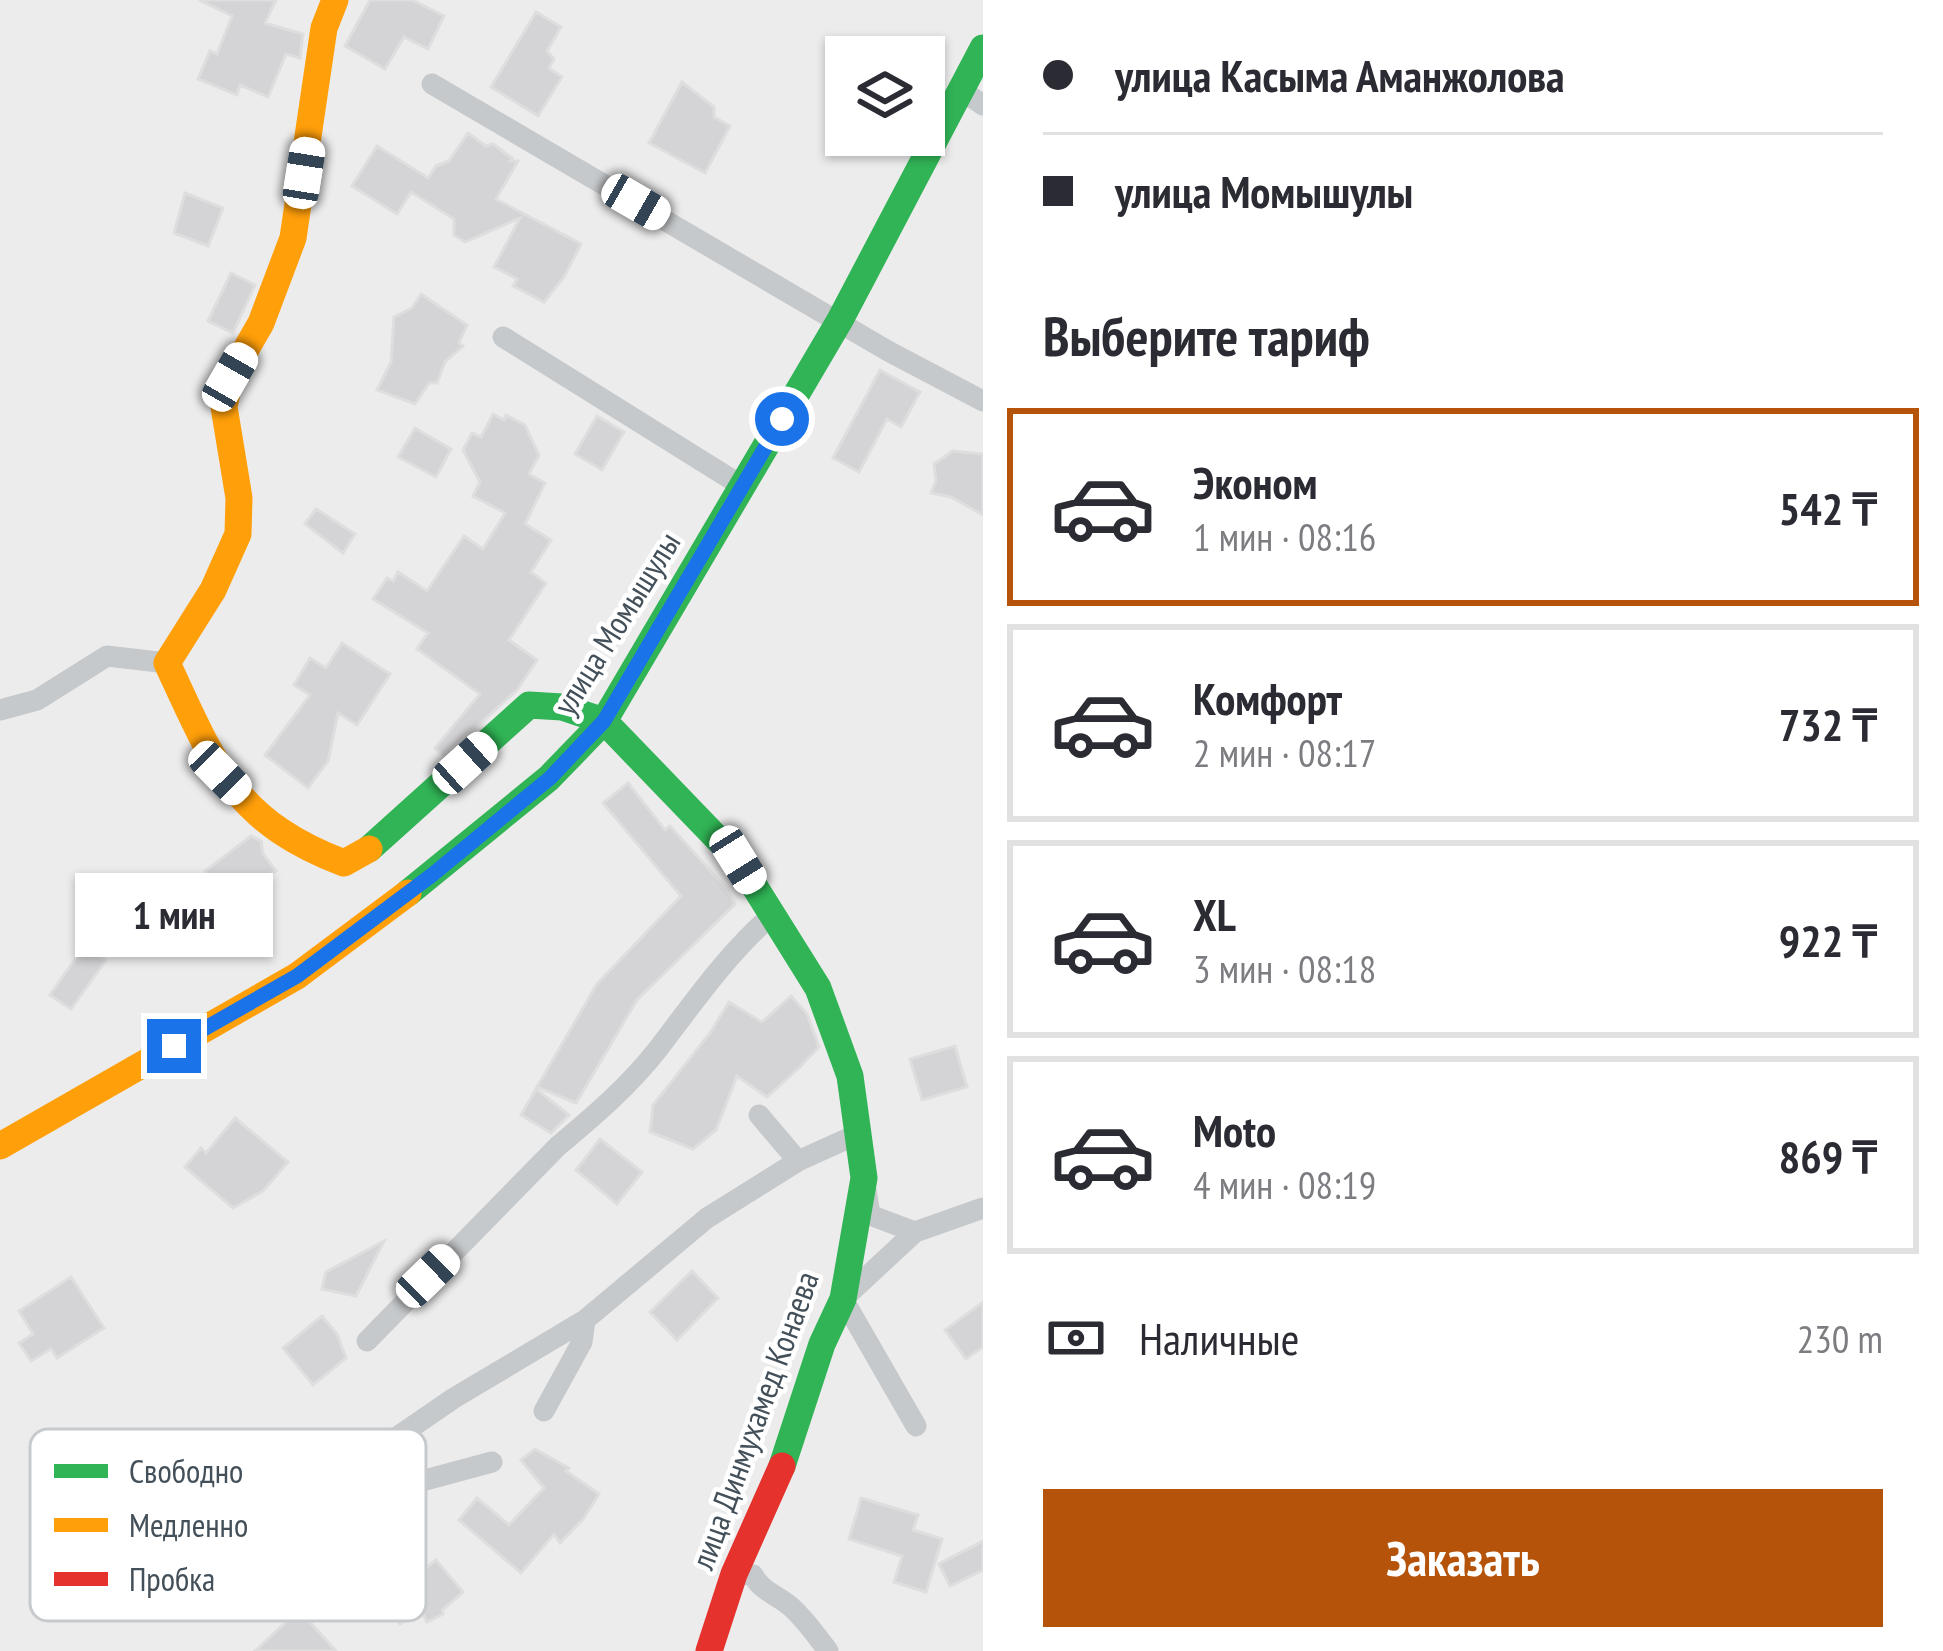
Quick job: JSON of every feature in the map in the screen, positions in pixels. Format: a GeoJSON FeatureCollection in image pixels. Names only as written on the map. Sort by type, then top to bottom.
{"type":"FeatureCollection","features":[{"type":"Feature","properties":{"kind":"street"},"geometry":{"type":"LineString","coordinates":[[167,663],[213,590],[238,534],[239,498],[224,407],[230,377],[261,323],[293,238],[324,28],[334,0]]}},
{"type":"Feature","properties":{"kind":"street","name":"улица Момышулы"},"geometry":{"type":"LineString","coordinates":[[3,1150],[297,976],[432,875],[550,778],[604,721],[972,98],[983,48]]}},
{"type":"Feature","properties":{"kind":"street"},"geometry":{"type":"LineString","coordinates":[[431,84],[983,401]]}},
{"type":"Feature","properties":{"kind":"street"},"geometry":{"type":"LineString","coordinates":[[502,337],[742,486]]}},
{"type":"Feature","properties":{"kind":"street"},"geometry":{"type":"LineString","coordinates":[[0,710],[37,700],[107,656],[167,663]]}},
{"type":"Feature","properties":{"kind":"street"},"geometry":{"type":"LineString","coordinates":[[167,663],[220,773],[250,805],[312,852],[344,863],[368,850],[529,705],[562,707],[604,721]]}},
{"type":"Feature","properties":{"kind":"street","name":"лица Динмухамед Конаева"},"geometry":{"type":"LineString","coordinates":[[604,721],[738,860],[818,988],[850,1076],[860,1133],[864,1178],[843,1299],[822,1344],[787,1454],[734,1574],[710,1651]]}},
{"type":"Feature","properties":{"kind":"street"},"geometry":{"type":"LineString","coordinates":[[367,1341],[558,1146],[592,1121],[655,1053],[735,951],[772,915]]}},
{"type":"Feature","properties":{"kind":"street"},"geometry":{"type":"LineString","coordinates":[[759,1115],[798,1161]]}},
{"type":"Feature","properties":{"kind":"street"},"geometry":{"type":"LineString","coordinates":[[409,1429],[585,1319],[707,1218],[798,1161],[860,1133]]}},
{"type":"Feature","properties":{"kind":"street"},"geometry":{"type":"LineString","coordinates":[[864,1178],[870,1215],[915,1232]]}},
{"type":"Feature","properties":{"kind":"street"},"geometry":{"type":"LineString","coordinates":[[916,1426],[843,1299],[915,1232],[983,1208]]}},
{"type":"Feature","properties":{"kind":"street"},"geometry":{"type":"LineString","coordinates":[[544,1411],[582,1342],[585,1319]]}},
{"type":"Feature","properties":{"kind":"street"},"geometry":{"type":"LineString","coordinates":[[426,1480],[492,1462]]}},
{"type":"Feature","properties":{"kind":"street"},"geometry":{"type":"LineString","coordinates":[[734,1574],[753,1575],[758,1585],[806,1622],[828,1651]]}},
{"type":"Feature","properties":{"kind":"building"},"geometry":{"type":"Polygon","coordinates":[[[199,0],[276,0],[265,23],[303,34],[300,58],[286,54],[268,97],[240,85],[237,95],[198,79],[210,51],[217,54],[232,16],[199,0]]]}},
{"type":"Feature","properties":{"kind":"building"},"geometry":{"type":"Polygon","coordinates":[[[370,0],[412,0],[444,16],[428,49],[404,37],[385,69],[345,46],[370,0]]]}},
{"type":"Feature","properties":{"kind":"building"},"geometry":{"type":"Polygon","coordinates":[[[536,12],[561,27],[547,51],[554,59],[549,68],[562,77],[538,116],[491,87],[536,12]]]}},
{"type":"Feature","properties":{"kind":"building"},"geometry":{"type":"Polygon","coordinates":[[[682,82],[714,107],[714,117],[730,126],[705,173],[649,143],[682,82]]]}},
{"type":"Feature","properties":{"kind":"building"},"geometry":{"type":"Polygon","coordinates":[[[468,133],[486,146],[493,144],[510,161],[518,161],[496,199],[581,244],[544,302],[513,286],[517,279],[494,267],[520,218],[465,242],[454,235],[454,219],[411,192],[397,214],[352,186],[377,146],[428,178],[436,166],[449,161],[468,133]]]}},
{"type":"Feature","properties":{"kind":"building"},"geometry":{"type":"Polygon","coordinates":[[[185,193],[223,208],[208,246],[174,233],[185,193]]]}},
{"type":"Feature","properties":{"kind":"building"},"geometry":{"type":"Polygon","coordinates":[[[231,273],[255,285],[233,333],[208,321],[231,273]]]}},
{"type":"Feature","properties":{"kind":"building"},"geometry":{"type":"Polygon","coordinates":[[[421,294],[467,325],[459,343],[463,346],[445,362],[437,383],[429,383],[415,404],[377,390],[391,362],[394,317],[412,308],[421,294]]]}},
{"type":"Feature","properties":{"kind":"building"},"geometry":{"type":"Polygon","coordinates":[[[880,370],[920,392],[901,427],[887,419],[859,472],[833,458],[880,370]]]}},
{"type":"Feature","properties":{"kind":"building"},"geometry":{"type":"Polygon","coordinates":[[[493,414],[525,425],[539,455],[529,474],[545,483],[525,524],[551,540],[531,572],[546,583],[509,640],[537,660],[517,690],[444,756],[435,748],[480,694],[417,649],[428,633],[373,599],[387,578],[393,581],[398,572],[427,591],[464,536],[483,549],[505,513],[473,496],[480,482],[463,450],[472,433],[481,437],[493,414]]]}},
{"type":"Feature","properties":{"kind":"building"},"geometry":{"type":"Polygon","coordinates":[[[597,416],[624,432],[602,470],[575,454],[597,416]]]}},
{"type":"Feature","properties":{"kind":"building"},"geometry":{"type":"Polygon","coordinates":[[[415,428],[451,449],[436,477],[398,457],[415,428]]]}},
{"type":"Feature","properties":{"kind":"building"},"geometry":{"type":"Polygon","coordinates":[[[953,451],[983,454],[983,515],[951,497],[931,493],[936,481],[934,464],[953,451]]]}},
{"type":"Feature","properties":{"kind":"building"},"geometry":{"type":"Polygon","coordinates":[[[316,509],[355,534],[343,553],[305,524],[316,509]]]}},
{"type":"Feature","properties":{"kind":"building"},"geometry":{"type":"Polygon","coordinates":[[[342,643],[390,674],[357,725],[338,713],[328,761],[308,788],[265,755],[310,695],[294,685],[310,658],[326,668],[342,643]]]}},
{"type":"Feature","properties":{"kind":"building"},"geometry":{"type":"Polygon","coordinates":[[[628,783],[665,830],[670,826],[726,888],[735,904],[637,1000],[576,1103],[537,1087],[597,984],[681,896],[603,803],[628,783]]]}},
{"type":"Feature","properties":{"kind":"building"},"geometry":{"type":"Polygon","coordinates":[[[251,836],[261,841],[263,854],[276,871],[232,905],[205,871],[251,836]]]}},
{"type":"Feature","properties":{"kind":"building"},"geometry":{"type":"Polygon","coordinates":[[[84,946],[106,960],[71,1009],[50,995],[84,946]]]}},
{"type":"Feature","properties":{"kind":"building"},"geometry":{"type":"Polygon","coordinates":[[[791,996],[807,1014],[819,1047],[799,1068],[767,1097],[737,1076],[716,1130],[693,1149],[650,1132],[653,1105],[729,1002],[762,1022],[791,996]]]}},
{"type":"Feature","properties":{"kind":"building"},"geometry":{"type":"Polygon","coordinates":[[[955,1046],[967,1087],[922,1100],[910,1059],[955,1046]]]}},
{"type":"Feature","properties":{"kind":"building"},"geometry":{"type":"Polygon","coordinates":[[[536,1089],[569,1115],[551,1133],[521,1115],[536,1089]]]}},
{"type":"Feature","properties":{"kind":"building"},"geometry":{"type":"Polygon","coordinates":[[[235,1118],[288,1162],[263,1191],[233,1208],[185,1167],[201,1148],[206,1153],[235,1118]]]}},
{"type":"Feature","properties":{"kind":"building"},"geometry":{"type":"Polygon","coordinates":[[[600,1139],[642,1172],[617,1204],[576,1170],[600,1139]]]}},
{"type":"Feature","properties":{"kind":"building"},"geometry":{"type":"Polygon","coordinates":[[[384,1241],[356,1296],[322,1289],[326,1272],[384,1241]]]}},
{"type":"Feature","properties":{"kind":"building"},"geometry":{"type":"Polygon","coordinates":[[[692,1271],[718,1298],[677,1340],[650,1312],[692,1271]]]}},
{"type":"Feature","properties":{"kind":"building"},"geometry":{"type":"Polygon","coordinates":[[[71,1277],[104,1328],[57,1358],[51,1349],[31,1361],[19,1343],[33,1334],[19,1311],[71,1277]]]}},
{"type":"Feature","properties":{"kind":"building"},"geometry":{"type":"Polygon","coordinates":[[[983,1302],[983,1347],[966,1359],[945,1330],[983,1302]]]}},
{"type":"Feature","properties":{"kind":"building"},"geometry":{"type":"Polygon","coordinates":[[[322,1316],[337,1334],[346,1358],[313,1385],[283,1348],[322,1316]]]}},
{"type":"Feature","properties":{"kind":"building"},"geometry":{"type":"Polygon","coordinates":[[[535,1449],[569,1468],[566,1471],[599,1494],[560,1543],[554,1534],[521,1573],[459,1520],[477,1498],[509,1525],[544,1488],[521,1460],[535,1449]]]}},
{"type":"Feature","properties":{"kind":"building"},"geometry":{"type":"Polygon","coordinates":[[[861,1498],[918,1515],[913,1530],[942,1539],[926,1592],[894,1582],[902,1556],[849,1539],[861,1498]]]}},
{"type":"Feature","properties":{"kind":"building"},"geometry":{"type":"Polygon","coordinates":[[[983,1541],[983,1570],[950,1586],[939,1564],[983,1541]]]}},
{"type":"Feature","properties":{"kind":"building"},"geometry":{"type":"Polygon","coordinates":[[[436,1560],[463,1592],[443,1614],[427,1622],[426,1568],[436,1560]]]}},
{"type":"Feature","properties":{"kind":"building"},"geometry":{"type":"Polygon","coordinates":[[[287,1621],[309,1621],[336,1651],[255,1651],[287,1621]]]}},
{"type":"Feature","properties":{"kind":"traffic: fast"},"geometry":{"type":"LineString","coordinates":[[408,893],[549,778],[604,721],[840,320],[983,48]]}},
{"type":"Feature","properties":{"kind":"traffic: fast"},"geometry":{"type":"LineString","coordinates":[[369,849],[529,705],[562,707],[604,721],[738,860],[818,988],[850,1076],[864,1178],[843,1299],[822,1344],[782,1466]]}},
{"type":"Feature","properties":{"kind":"traffic: slow"},"geometry":{"type":"LineString","coordinates":[[335,0],[324,28],[293,238],[261,323],[230,377],[224,407],[239,498],[238,534],[213,590],[167,663],[214,759],[251,807],[276,828],[344,863],[369,849]]}},
{"type":"Feature","properties":{"kind":"traffic: slow"},"geometry":{"type":"LineString","coordinates":[[0,1146],[297,976],[408,893]]}},
{"type":"Feature","properties":{"kind":"traffic: jam"},"geometry":{"type":"LineString","coordinates":[[709,1651],[734,1574],[782,1466]]}},
{"type":"Feature","properties":{"kind":"route"},"geometry":{"type":"LineString","coordinates":[[174,1046],[297,976],[432,875],[550,778],[604,721],[782,419]]}}]}
